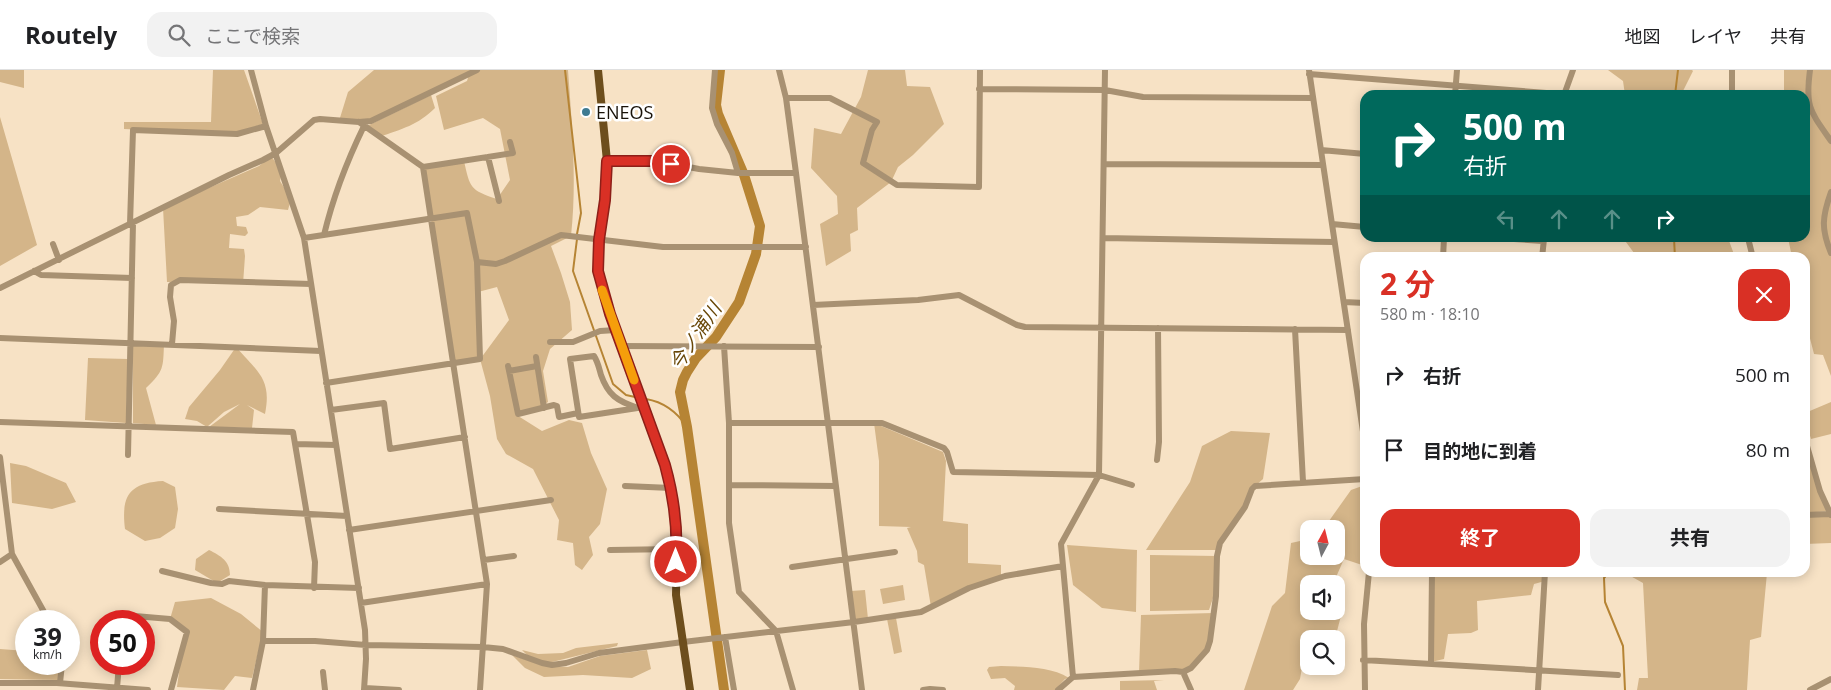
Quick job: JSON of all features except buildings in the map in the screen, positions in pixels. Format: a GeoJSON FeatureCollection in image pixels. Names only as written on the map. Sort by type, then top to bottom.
{"type":"FeatureCollection","features":[{"type":"Feature","properties":{"kind":"main road"},"geometry":{"type":"LineString","coordinates":[[598,70],[607,161],[606,191],[599,240],[598,271],[603,294],[641,407],[665,465],[672,488],[676,514],[676,595],[690,690]]}},
{"type":"Feature","properties":{"kind":"street"},"geometry":{"type":"LineString","coordinates":[[250,70],[266,126],[304,238],[361,603],[366,645],[364,689],[399,690]]}},
{"type":"Feature","properties":{"kind":"street"},"geometry":{"type":"LineString","coordinates":[[0,288],[263,160],[276,152],[314,120],[320,118],[362,124],[380,118],[477,70]]}},
{"type":"Feature","properties":{"kind":"street"},"geometry":{"type":"LineString","coordinates":[[715,70],[712,108],[717,124],[732,153],[738,173]]}},
{"type":"Feature","properties":{"kind":"street"},"geometry":{"type":"LineString","coordinates":[[779,70],[786,98],[814,305],[862,690]]}},
{"type":"Feature","properties":{"kind":"street"},"geometry":{"type":"LineString","coordinates":[[786,98],[830,98],[877,122],[872,130],[863,163],[898,185],[979,186],[980,70]]}},
{"type":"Feature","properties":{"kind":"street"},"geometry":{"type":"LineString","coordinates":[[1073,677],[1061,544],[1099,475],[1105,70]]}},
{"type":"Feature","properties":{"kind":"street"},"geometry":{"type":"LineString","coordinates":[[1456,90],[1457,70]]}},
{"type":"Feature","properties":{"kind":"street"},"geometry":{"type":"LineString","coordinates":[[1566,90],[1573,70]]}},
{"type":"Feature","properties":{"kind":"street"},"geometry":{"type":"LineString","coordinates":[[1732,70],[1732,90]]}},
{"type":"Feature","properties":{"kind":"street"},"geometry":{"type":"LineString","coordinates":[[1808,90],[1810,70]]}},
{"type":"Feature","properties":{"kind":"street"},"geometry":{"type":"LineString","coordinates":[[1360,411],[1309,72],[1510,90]]}},
{"type":"Feature","properties":{"kind":"street"},"geometry":{"type":"LineString","coordinates":[[979,89],[1105,90],[1143,97],[1313,98]]}},
{"type":"Feature","properties":{"kind":"street"},"geometry":{"type":"LineString","coordinates":[[1810,109],[1831,141]]}},
{"type":"Feature","properties":{"kind":"street"},"geometry":{"type":"LineString","coordinates":[[362,124],[423,167],[513,153],[510,142]]}},
{"type":"Feature","properties":{"kind":"street"},"geometry":{"type":"LineString","coordinates":[[324,235],[332,203],[362,124]]}},
{"type":"Feature","properties":{"kind":"street"},"geometry":{"type":"LineString","coordinates":[[128,455],[133,130],[237,134],[266,126]]}},
{"type":"Feature","properties":{"kind":"street"},"geometry":{"type":"LineString","coordinates":[[1320,150],[1360,154]]}},
{"type":"Feature","properties":{"kind":"street"},"geometry":{"type":"LineString","coordinates":[[488,157],[499,201]]}},
{"type":"Feature","properties":{"kind":"street"},"geometry":{"type":"LineString","coordinates":[[607,161],[658,161],[699,169],[738,173],[796,173]]}},
{"type":"Feature","properties":{"kind":"street"},"geometry":{"type":"LineString","coordinates":[[1104,164],[1323,165]]}},
{"type":"Feature","properties":{"kind":"street"},"geometry":{"type":"LineString","coordinates":[[423,167],[488,584],[480,690]]}},
{"type":"Feature","properties":{"kind":"street"},"geometry":{"type":"LineString","coordinates":[[1831,192],[1825,209],[1823,224],[1831,253]]}},
{"type":"Feature","properties":{"kind":"street"},"geometry":{"type":"LineString","coordinates":[[304,238],[467,213],[477,262],[480,359],[326,383]]}},
{"type":"Feature","properties":{"kind":"street"},"geometry":{"type":"LineString","coordinates":[[1332,224],[1360,227]]}},
{"type":"Feature","properties":{"kind":"street"},"geometry":{"type":"LineString","coordinates":[[477,262],[496,264],[561,235],[658,247],[806,247]]}},
{"type":"Feature","properties":{"kind":"street"},"geometry":{"type":"LineString","coordinates":[[1103,238],[1334,242]]}},
{"type":"Feature","properties":{"kind":"street"},"geometry":{"type":"LineString","coordinates":[[54,244],[59,260]]}},
{"type":"Feature","properties":{"kind":"street"},"geometry":{"type":"LineString","coordinates":[[34,272],[41,275],[132,278]]}},
{"type":"Feature","properties":{"kind":"street"},"geometry":{"type":"LineString","coordinates":[[172,344],[174,320],[170,290],[174,282],[180,280],[311,284]]}},
{"type":"Feature","properties":{"kind":"street"},"geometry":{"type":"LineString","coordinates":[[814,305],[918,300],[959,295],[1018,325],[1025,326],[1348,330]]}},
{"type":"Feature","properties":{"kind":"street"},"geometry":{"type":"LineString","coordinates":[[1344,302],[1360,304]]}},
{"type":"Feature","properties":{"kind":"street"},"geometry":{"type":"LineString","coordinates":[[1157,460],[1159,442],[1158,328]]}},
{"type":"Feature","properties":{"kind":"street"},"geometry":{"type":"LineString","coordinates":[[1295,329],[1303,482]]}},
{"type":"Feature","properties":{"kind":"street"},"geometry":{"type":"LineString","coordinates":[[550,342],[572,342],[600,331],[616,330]]}},
{"type":"Feature","properties":{"kind":"street"},"geometry":{"type":"LineString","coordinates":[[0,338],[321,351]]}},
{"type":"Feature","properties":{"kind":"street"},"geometry":{"type":"LineString","coordinates":[[621,346],[818,347]]}},
{"type":"Feature","properties":{"kind":"street"},"geometry":{"type":"LineString","coordinates":[[724,346],[729,423],[729,524],[739,592],[776,631],[793,690]]}},
{"type":"Feature","properties":{"kind":"street"},"geometry":{"type":"LineString","coordinates":[[591,355],[596,359],[605,385],[610,392],[626,404],[641,407],[579,417],[570,359],[591,355]]}},
{"type":"Feature","properties":{"kind":"street"},"geometry":{"type":"LineString","coordinates":[[536,357],[544,408]]}},
{"type":"Feature","properties":{"kind":"street"},"geometry":{"type":"LineString","coordinates":[[537,366],[509,368],[518,414],[557,406],[559,417],[578,413]]}},
{"type":"Feature","properties":{"kind":"street"},"geometry":{"type":"LineString","coordinates":[[331,410],[384,403],[390,449],[465,437]]}},
{"type":"Feature","properties":{"kind":"street"},"geometry":{"type":"LineString","coordinates":[[0,422],[293,432],[315,562],[314,588]]}},
{"type":"Feature","properties":{"kind":"street"},"geometry":{"type":"LineString","coordinates":[[729,423],[882,423],[944,448],[953,472],[1099,475],[1132,485]]}},
{"type":"Feature","properties":{"kind":"street"},"geometry":{"type":"LineString","coordinates":[[295,444],[336,445]]}},
{"type":"Feature","properties":{"kind":"street"},"geometry":{"type":"LineString","coordinates":[[1810,456],[1820,490],[1830,513],[1810,515]]}},
{"type":"Feature","properties":{"kind":"street"},"geometry":{"type":"LineString","coordinates":[[0,458],[12,554],[43,610]]}},
{"type":"Feature","properties":{"kind":"street"},"geometry":{"type":"LineString","coordinates":[[1058,690],[1073,677],[1183,672],[1190,668],[1207,650],[1210,641],[1216,596],[1217,556],[1220,543],[1245,507],[1252,489],[1259,484],[1360,479]]}},
{"type":"Feature","properties":{"kind":"street"},"geometry":{"type":"LineString","coordinates":[[729,485],[836,486]]}},
{"type":"Feature","properties":{"kind":"street"},"geometry":{"type":"LineString","coordinates":[[625,486],[672,488]]}},
{"type":"Feature","properties":{"kind":"street"},"geometry":{"type":"LineString","coordinates":[[350,530],[551,500]]}},
{"type":"Feature","properties":{"kind":"street"},"geometry":{"type":"LineString","coordinates":[[219,509],[347,516]]}},
{"type":"Feature","properties":{"kind":"street"},"geometry":{"type":"LineString","coordinates":[[610,550],[677,549]]}},
{"type":"Feature","properties":{"kind":"street"},"geometry":{"type":"LineString","coordinates":[[792,566],[896,552]]}},
{"type":"Feature","properties":{"kind":"street"},"geometry":{"type":"LineString","coordinates":[[0,562],[12,554]]}},
{"type":"Feature","properties":{"kind":"street"},"geometry":{"type":"LineString","coordinates":[[484,560],[514,556]]}},
{"type":"Feature","properties":{"kind":"street"},"geometry":{"type":"LineString","coordinates":[[262,641],[315,641],[366,645],[483,646],[503,649],[542,664],[552,665],[566,663],[599,653],[921,612],[970,588],[1005,576],[1063,566]]}},
{"type":"Feature","properties":{"kind":"street"},"geometry":{"type":"LineString","coordinates":[[162,572],[222,584],[229,581],[265,586],[359,588]]}},
{"type":"Feature","properties":{"kind":"street"},"geometry":{"type":"LineString","coordinates":[[1365,690],[1364,624],[1369,577]]}},
{"type":"Feature","properties":{"kind":"street"},"geometry":{"type":"LineString","coordinates":[[1431,662],[1432,577]]}},
{"type":"Feature","properties":{"kind":"street"},"geometry":{"type":"LineString","coordinates":[[1538,690],[1546,577]]}},
{"type":"Feature","properties":{"kind":"street"},"geometry":{"type":"LineString","coordinates":[[361,603],[488,584]]}},
{"type":"Feature","properties":{"kind":"street"},"geometry":{"type":"LineString","coordinates":[[253,690],[262,641],[265,586]]}},
{"type":"Feature","properties":{"kind":"street"},"geometry":{"type":"LineString","coordinates":[[155,618],[170,619],[187,632],[171,690]]}},
{"type":"Feature","properties":{"kind":"street"},"geometry":{"type":"LineString","coordinates":[[725,637],[734,690]]}},
{"type":"Feature","properties":{"kind":"street"},"geometry":{"type":"LineString","coordinates":[[1364,660],[1431,662],[1618,675]]}},
{"type":"Feature","properties":{"kind":"street"},"geometry":{"type":"LineString","coordinates":[[324,672],[325,690]]}},
{"type":"Feature","properties":{"kind":"street"},"geometry":{"type":"LineString","coordinates":[[1183,672],[1191,690]]}},
{"type":"Feature","properties":{"kind":"street"},"geometry":{"type":"LineString","coordinates":[[117,688],[119,675]]}},
{"type":"Feature","properties":{"kind":"street"},"geometry":{"type":"LineString","coordinates":[[1810,690],[1831,679]]}},
{"type":"Feature","properties":{"kind":"street"},"geometry":{"type":"LineString","coordinates":[[0,683],[148,690]]}},
{"type":"Feature","properties":{"kind":"street"},"geometry":{"type":"LineString","coordinates":[[923,690],[930,688],[943,690]]}},
{"type":"Feature","properties":{"kind":"shaded area"},"geometry":{"type":"Polygon","coordinates":[[[0,70],[24,70],[24,88],[0,82],[0,70]]]}},
{"type":"Feature","properties":{"kind":"shaded area"},"geometry":{"type":"Polygon","coordinates":[[[213,70],[244,70],[263,124],[234,134],[124,129],[124,122],[211,122],[213,70]]]}},
{"type":"Feature","properties":{"kind":"shaded area"},"geometry":{"type":"Polygon","coordinates":[[[374,70],[568,70],[574,174],[571,236],[551,246],[570,302],[572,330],[550,349],[543,371],[548,402],[531,412],[515,414],[542,431],[569,420],[582,423],[591,453],[607,489],[600,524],[589,537],[593,555],[582,570],[575,565],[573,543],[557,540],[559,520],[533,469],[506,454],[497,439],[490,396],[480,359],[453,364],[423,167],[464,161],[470,183],[473,187],[481,193],[497,199],[510,180],[500,129],[483,118],[444,130],[436,96],[467,81],[469,74],[373,120],[339,121],[348,92],[374,70]],[[497,287],[478,292],[481,358],[509,320],[497,287]]]}},
{"type":"Feature","properties":{"kind":"shaded area"},"geometry":{"type":"Polygon","coordinates":[[[868,70],[905,70],[907,86],[930,87],[944,124],[898,167],[891,182],[857,208],[858,230],[850,234],[851,251],[826,266],[820,224],[838,214],[837,196],[811,168],[814,128],[841,134],[861,97],[868,70]]]}},
{"type":"Feature","properties":{"kind":"shaded area"},"geometry":{"type":"Polygon","coordinates":[[[1608,70],[1693,71],[1684,90],[1624,90],[1623,81],[1608,70]]]}},
{"type":"Feature","properties":{"kind":"shaded area"},"geometry":{"type":"Polygon","coordinates":[[[1784,70],[1831,70],[1831,376],[1823,355],[1814,354],[1810,338],[1810,252],[1791,252],[1789,242],[1810,242],[1810,90],[1784,90],[1784,70]]]}},
{"type":"Feature","properties":{"kind":"shaded area"},"geometry":{"type":"Polygon","coordinates":[[[431,95],[435,108],[422,119],[409,126],[379,137],[367,126],[431,95]]]}},
{"type":"Feature","properties":{"kind":"shaded area"},"geometry":{"type":"Polygon","coordinates":[[[0,117],[37,245],[0,266],[0,117]]]}},
{"type":"Feature","properties":{"kind":"shaded area"},"geometry":{"type":"Polygon","coordinates":[[[271,156],[282,171],[280,181],[291,199],[288,210],[260,207],[248,215],[236,217],[237,226],[246,227],[248,233],[245,236],[230,234],[229,248],[244,249],[243,284],[229,281],[167,282],[163,208],[259,166],[271,156]]]}},
{"type":"Feature","properties":{"kind":"shaded area"},"geometry":{"type":"Polygon","coordinates":[[[1626,242],[1729,242],[1733,252],[1633,252],[1626,242]]]}},
{"type":"Feature","properties":{"kind":"shaded area"},"geometry":{"type":"Polygon","coordinates":[[[164,344],[161,369],[146,388],[156,425],[133,423],[133,345],[164,344]]]}},
{"type":"Feature","properties":{"kind":"shaded area"},"geometry":{"type":"Polygon","coordinates":[[[236,347],[257,370],[265,384],[267,402],[265,414],[247,405],[254,410],[252,428],[209,427],[240,404],[224,412],[207,427],[197,421],[185,419],[189,407],[220,370],[236,347]]]}},
{"type":"Feature","properties":{"kind":"shaded area"},"geometry":{"type":"Polygon","coordinates":[[[88,358],[128,359],[126,423],[85,420],[88,358]]]}},
{"type":"Feature","properties":{"kind":"shaded area"},"geometry":{"type":"Polygon","coordinates":[[[1831,402],[1831,434],[1811,439],[1810,411],[1831,402]]]}},
{"type":"Feature","properties":{"kind":"shaded area"},"geometry":{"type":"Polygon","coordinates":[[[874,423],[943,452],[946,461],[943,521],[968,524],[968,563],[1001,565],[1001,577],[931,607],[924,565],[918,562],[917,551],[907,528],[911,527],[879,526],[879,461],[874,423]]]}},
{"type":"Feature","properties":{"kind":"shaded area"},"geometry":{"type":"Polygon","coordinates":[[[1231,431],[1270,433],[1263,479],[1255,486],[1218,550],[1146,550],[1190,482],[1202,446],[1231,431]]]}},
{"type":"Feature","properties":{"kind":"shaded area"},"geometry":{"type":"Polygon","coordinates":[[[10,463],[26,466],[66,483],[76,502],[52,509],[12,503],[10,463]]]}},
{"type":"Feature","properties":{"kind":"shaded area"},"geometry":{"type":"Polygon","coordinates":[[[1813,467],[1829,511],[1810,513],[1810,468],[1813,467]]]}},
{"type":"Feature","properties":{"kind":"shaded area"},"geometry":{"type":"Polygon","coordinates":[[[163,481],[175,487],[178,509],[175,528],[160,538],[145,541],[125,529],[124,508],[126,500],[135,488],[151,482],[163,481]]]}},
{"type":"Feature","properties":{"kind":"shaded area"},"geometry":{"type":"Polygon","coordinates":[[[1360,487],[1360,564],[1345,559],[1345,520],[1330,520],[1351,490],[1360,487]]]}},
{"type":"Feature","properties":{"kind":"shaded area"},"geometry":{"type":"Polygon","coordinates":[[[1831,514],[1831,543],[1810,544],[1810,515],[1831,514]]]}},
{"type":"Feature","properties":{"kind":"shaded area"},"geometry":{"type":"Polygon","coordinates":[[[1300,541],[1300,565],[1341,565],[1337,575],[1300,575],[1300,620],[1340,620],[1337,630],[1300,630],[1301,675],[1293,690],[1244,690],[1272,606],[1285,593],[1291,543],[1300,541]]]}},
{"type":"Feature","properties":{"kind":"shaded area"},"geometry":{"type":"Polygon","coordinates":[[[1067,545],[1137,550],[1136,612],[1102,608],[1073,585],[1067,545]]]}},
{"type":"Feature","properties":{"kind":"shaded area"},"geometry":{"type":"Polygon","coordinates":[[[209,550],[224,560],[230,570],[230,575],[217,583],[195,570],[196,559],[209,550]]]}},
{"type":"Feature","properties":{"kind":"shaded area"},"geometry":{"type":"Polygon","coordinates":[[[1150,555],[1217,556],[1216,589],[1209,610],[1150,611],[1150,555]]]}},
{"type":"Feature","properties":{"kind":"shaded area"},"geometry":{"type":"Polygon","coordinates":[[[1432,577],[1545,577],[1545,581],[1534,584],[1531,595],[1477,601],[1478,630],[1471,633],[1448,634],[1444,659],[1431,662],[1432,577]]]}},
{"type":"Feature","properties":{"kind":"shaded area"},"geometry":{"type":"Polygon","coordinates":[[[1632,577],[1767,577],[1761,637],[1750,640],[1747,690],[1637,690],[1639,678],[1648,678],[1643,583],[1632,577]]]}},
{"type":"Feature","properties":{"kind":"shaded area"},"geometry":{"type":"Polygon","coordinates":[[[903,585],[905,600],[883,604],[880,589],[903,585]]]}},
{"type":"Feature","properties":{"kind":"shaded area"},"geometry":{"type":"Polygon","coordinates":[[[865,590],[868,619],[855,621],[851,591],[865,590]]]}},
{"type":"Feature","properties":{"kind":"shaded area"},"geometry":{"type":"Polygon","coordinates":[[[211,598],[241,614],[263,632],[252,678],[235,676],[224,690],[177,687],[182,650],[187,632],[170,619],[175,602],[211,598]]]}},
{"type":"Feature","properties":{"kind":"shaded area"},"geometry":{"type":"Polygon","coordinates":[[[1213,613],[1211,646],[1183,672],[1139,673],[1141,615],[1213,613]]]}},
{"type":"Feature","properties":{"kind":"shaded area"},"geometry":{"type":"Polygon","coordinates":[[[896,618],[902,652],[894,654],[887,619],[896,618]]]}},
{"type":"Feature","properties":{"kind":"shaded area"},"geometry":{"type":"Polygon","coordinates":[[[618,643],[617,646],[548,663],[527,655],[522,650],[538,654],[563,653],[576,648],[618,643]]]}},
{"type":"Feature","properties":{"kind":"shaded area"},"geometry":{"type":"Polygon","coordinates":[[[0,649],[15,650],[15,675],[59,675],[58,680],[0,679],[0,649]]]}},
{"type":"Feature","properties":{"kind":"shaded area"},"geometry":{"type":"Polygon","coordinates":[[[647,650],[651,669],[632,678],[583,675],[544,677],[525,668],[512,655],[544,666],[568,667],[600,656],[647,650]]]}},
{"type":"Feature","properties":{"kind":"shaded area"},"geometry":{"type":"Polygon","coordinates":[[[989,667],[1045,669],[1069,678],[1065,679],[1055,690],[1014,690],[1015,686],[1005,678],[991,679],[987,670],[989,667]]]}},
{"type":"Feature","properties":{"kind":"shaded area"},"geometry":{"type":"Polygon","coordinates":[[[1164,680],[1154,681],[1157,690],[1120,690],[1120,681],[1164,680]]]}},
{"type":"Feature","properties":{"kind":"waterway"},"geometry":{"type":"LineString","coordinates":[[565,70],[581,213],[577,234]]}},
{"type":"Feature","properties":{"kind":"waterway","name":"今ノ浦川"},"geometry":{"type":"LineString","coordinates":[[720,70],[716,105],[718,114],[744,175],[760,226],[756,254],[739,302],[716,337],[696,358],[683,380],[680,392],[687,427],[724,690]]}},
{"type":"Feature","properties":{"kind":"waterway"},"geometry":{"type":"LineString","coordinates":[[1676,90],[1678,70]]}},
{"type":"Feature","properties":{"kind":"waterway"},"geometry":{"type":"LineString","coordinates":[[577,239],[573,271],[613,384],[626,395],[635,397]]}},
{"type":"Feature","properties":{"kind":"waterway"},"geometry":{"type":"LineString","coordinates":[[1674,242],[1675,252]]}},
{"type":"Feature","properties":{"kind":"waterway"},"geometry":{"type":"LineString","coordinates":[[646,399],[670,408],[687,427]]}},
{"type":"Feature","properties":{"kind":"waterway"},"geometry":{"type":"LineString","coordinates":[[1605,577],[1605,602],[1623,646],[1625,690]]}},
{"type":"Feature","properties":{"kind":"slow traffic"},"geometry":{"type":"LineString","coordinates":[[602,290],[634,380]]}},
{"type":"Feature","properties":{"kind":"place","name":"ENEOS"},"geometry":{"type":"Point","coordinates":[586,112]}},
{"type":"Feature","properties":{"kind":"route"},"geometry":{"type":"LineString","coordinates":[[671,164],[658,161],[607,161],[607,182],[599,240],[598,271],[606,304],[672,488],[675,505],[676,562]]}}]}
